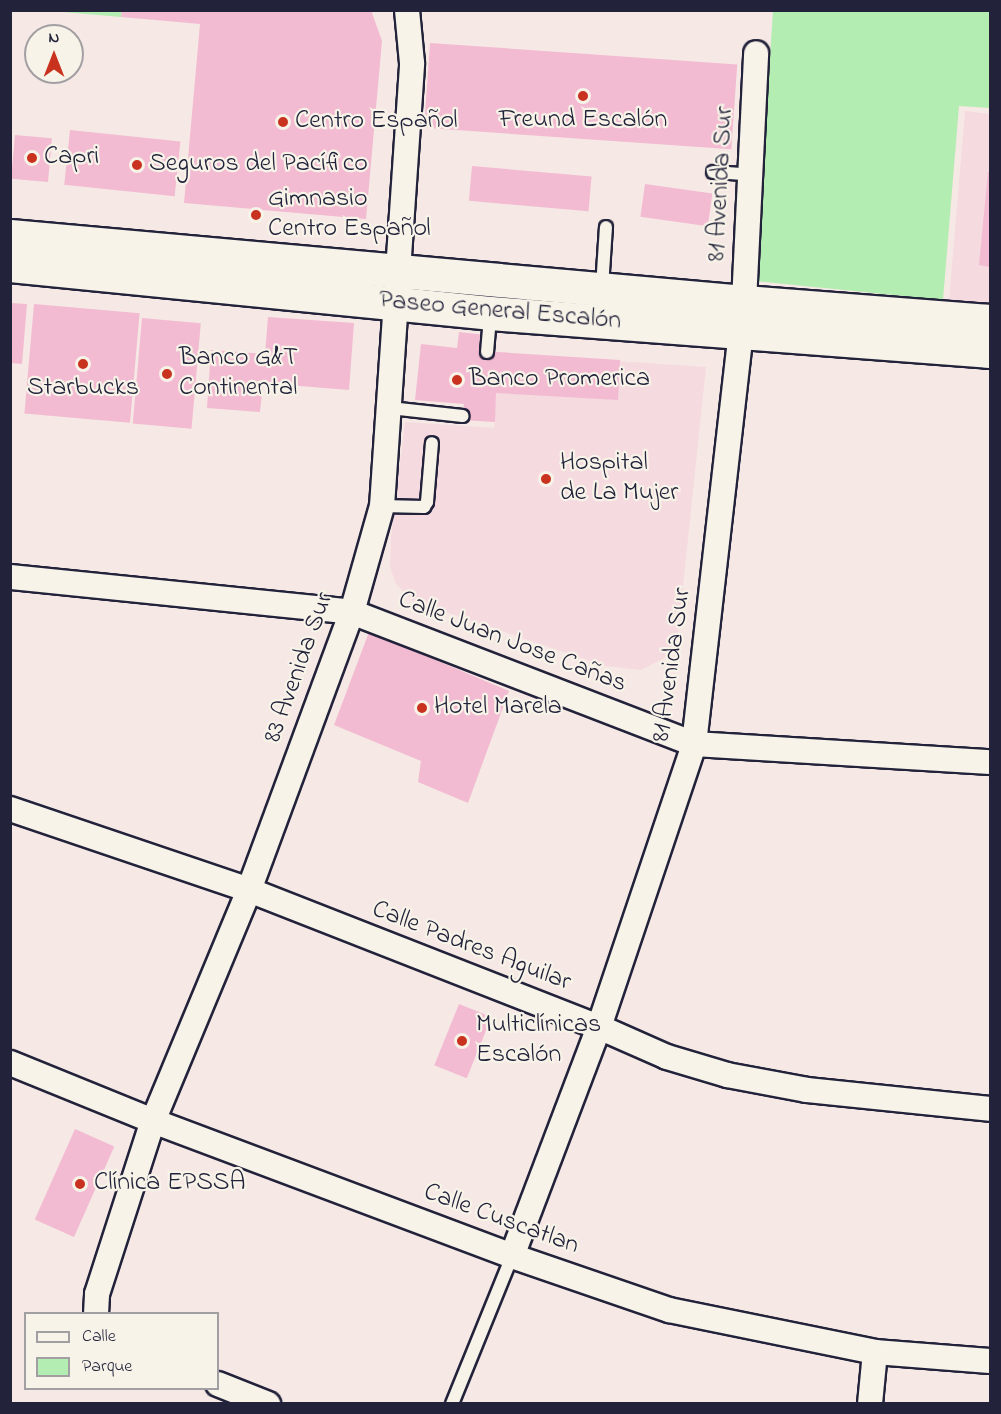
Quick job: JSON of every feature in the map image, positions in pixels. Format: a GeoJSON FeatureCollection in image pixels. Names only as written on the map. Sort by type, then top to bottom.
{"type":"FeatureCollection","features":[{"type":"Feature","properties":{"kind":"main road","name":"Paseo General Escalón"},"geometry":{"type":"LineString","coordinates":[[10,236],[397,287],[490,313],[990,321]]}},
{"type":"Feature","properties":{"kind":"main road","name":"Paseo General Escalón"},"geometry":{"type":"LineString","coordinates":[[10,265],[397,287],[602,288],[742,318],[990,351]]}},
{"type":"Feature","properties":{"kind":"street","name":"83 Avenida Sur"},"geometry":{"type":"LineString","coordinates":[[96,1312],[97,1294],[153,1120],[249,890],[352,612],[382,506],[412,63],[407,10]]}},
{"type":"Feature","properties":{"kind":"street","name":"81 Avenida Sur"},"geometry":{"type":"LineString","coordinates":[[512,1256],[599,1028],[694,744],[742,318],[752,176],[756,53]]}},
{"type":"Feature","properties":{"kind":"street","name":"Calle Juan Jose Cañas"},"geometry":{"type":"LineString","coordinates":[[10,577],[352,612],[694,744],[990,762]]}},
{"type":"Feature","properties":{"kind":"street","name":"Calle Padres Aguilar"},"geometry":{"type":"LineString","coordinates":[[10,809],[249,890],[667,1057],[727,1075],[807,1090],[990,1109]]}},
{"type":"Feature","properties":{"kind":"street","name":"Calle Cuscatlan"},"geometry":{"type":"LineString","coordinates":[[10,1063],[153,1120],[512,1256],[669,1310],[875,1352],[990,1361]]}},
{"type":"Feature","properties":{"kind":"street"},"geometry":{"type":"LineString","coordinates":[[870,1404],[875,1352]]}},
{"type":"Feature","properties":{"kind":"street"},"geometry":{"type":"LineString","coordinates":[[219,1384],[268,1404]]}},
{"type":"Feature","properties":{"kind":"lane"},"geometry":{"type":"LineString","coordinates":[[713,172],[752,176]]}},
{"type":"Feature","properties":{"kind":"lane"},"geometry":{"type":"LineString","coordinates":[[602,288],[606,227]]}},
{"type":"Feature","properties":{"kind":"lane"},"geometry":{"type":"LineString","coordinates":[[487,351],[490,313]]}},
{"type":"Feature","properties":{"kind":"lane"},"geometry":{"type":"LineString","coordinates":[[390,408],[463,416]]}},
{"type":"Feature","properties":{"kind":"lane"},"geometry":{"type":"LineString","coordinates":[[382,506],[424,507],[427,502],[432,443]]}},
{"type":"Feature","properties":{"kind":"lane"},"geometry":{"type":"LineString","coordinates":[[452,1404],[512,1256]]}},
{"type":"Feature","properties":{"kind":"shaded area"},"geometry":{"type":"Polygon","coordinates":[[[965,111],[990,114],[990,305],[949,301],[965,111]]]}},
{"type":"Feature","properties":{"kind":"shaded area","name":"Hospital de La Mujer"},"geometry":{"type":"Polygon","coordinates":[[[498,353],[706,367],[678,634],[668,656],[641,670],[605,666],[413,601],[396,584],[390,567],[391,538],[405,422],[494,428],[498,353]]]}},
{"type":"Feature","properties":{"kind":"green space"},"geometry":{"type":"Polygon","coordinates":[[[51,11],[122,11],[121,17],[51,11]]]}},
{"type":"Feature","properties":{"kind":"green space"},"geometry":{"type":"Polygon","coordinates":[[[773,11],[990,11],[990,108],[959,106],[943,300],[755,281],[773,11]]]}},
{"type":"Feature","properties":{"kind":"building","name":"Centro Español"},"geometry":{"type":"Polygon","coordinates":[[[122,10],[371,10],[382,41],[366,219],[184,203],[200,24],[121,17],[122,10]]]}},
{"type":"Feature","properties":{"kind":"building","name":"Freund Escalón"},"geometry":{"type":"Polygon","coordinates":[[[430,43],[737,64],[731,149],[424,128],[430,43]]]}},
{"type":"Feature","properties":{"kind":"building","name":"Seguros del Pacífico"},"geometry":{"type":"Polygon","coordinates":[[[70,130],[180,142],[175,196],[64,185],[70,130]]]}},
{"type":"Feature","properties":{"kind":"building","name":"Capri"},"geometry":{"type":"Polygon","coordinates":[[[15,135],[52,138],[48,182],[11,179],[15,135]]]}},
{"type":"Feature","properties":{"kind":"building"},"geometry":{"type":"Polygon","coordinates":[[[472,166],[592,176],[588,211],[469,201],[472,166]]]}},
{"type":"Feature","properties":{"kind":"building"},"geometry":{"type":"Polygon","coordinates":[[[988,172],[990,172],[990,267],[979,265],[988,172]]]}},
{"type":"Feature","properties":{"kind":"building"},"geometry":{"type":"Polygon","coordinates":[[[645,184],[712,193],[708,226],[640,217],[645,184]]]}},
{"type":"Feature","properties":{"kind":"building"},"geometry":{"type":"Polygon","coordinates":[[[10,303],[27,304],[22,364],[10,363],[10,303]]]}},
{"type":"Feature","properties":{"kind":"building","name":"Starbucks"},"geometry":{"type":"Polygon","coordinates":[[[34,304],[140,313],[130,423],[24,414],[34,304]]]}},
{"type":"Feature","properties":{"kind":"building"},"geometry":{"type":"Polygon","coordinates":[[[268,317],[354,323],[349,390],[263,383],[260,412],[207,408],[211,350],[265,354],[268,317]]]}},
{"type":"Feature","properties":{"kind":"building","name":"Banco G&T Continental"},"geometry":{"type":"Polygon","coordinates":[[[142,318],[201,323],[192,429],[133,424],[142,318]]]}},
{"type":"Feature","properties":{"kind":"building"},"geometry":{"type":"Polygon","coordinates":[[[459,332],[485,335],[483,351],[620,360],[618,400],[496,393],[495,422],[462,420],[464,404],[415,400],[421,344],[457,348],[459,332]]]}},
{"type":"Feature","properties":{"kind":"building","name":"Hotel Marela"},"geometry":{"type":"Polygon","coordinates":[[[369,632],[509,691],[468,803],[418,782],[421,761],[334,725],[369,632]]]}},
{"type":"Feature","properties":{"kind":"building","name":"Multiclínicas Escalón"},"geometry":{"type":"Polygon","coordinates":[[[459,1004],[491,1017],[467,1078],[434,1065],[459,1004]]]}},
{"type":"Feature","properties":{"kind":"building","name":"Clínica EPSSA"},"geometry":{"type":"Polygon","coordinates":[[[75,1129],[114,1146],[74,1237],[35,1219],[75,1129]]]}},
{"type":"Feature","properties":{"kind":"place","name":"Freund Escalón"},"geometry":{"type":"Point","coordinates":[583,96]}},
{"type":"Feature","properties":{"kind":"place","name":"Centro Español"},"geometry":{"type":"Point","coordinates":[283,122]}},
{"type":"Feature","properties":{"kind":"place","name":"Capri"},"geometry":{"type":"Point","coordinates":[32,158]}},
{"type":"Feature","properties":{"kind":"place","name":"Seguros del Pacífico"},"geometry":{"type":"Point","coordinates":[137,165]}},
{"type":"Feature","properties":{"kind":"place","name":"Gimnasio Centro Español"},"geometry":{"type":"Point","coordinates":[256,215]}},
{"type":"Feature","properties":{"kind":"place","name":"Starbucks"},"geometry":{"type":"Point","coordinates":[83,364]}},
{"type":"Feature","properties":{"kind":"place","name":"Banco G&T Continental"},"geometry":{"type":"Point","coordinates":[167,374]}},
{"type":"Feature","properties":{"kind":"place","name":"Banco Promerica"},"geometry":{"type":"Point","coordinates":[457,380]}},
{"type":"Feature","properties":{"kind":"place","name":"Hospital de La Mujer"},"geometry":{"type":"Point","coordinates":[546,479]}},
{"type":"Feature","properties":{"kind":"place","name":"Hotel Marela"},"geometry":{"type":"Point","coordinates":[422,708]}},
{"type":"Feature","properties":{"kind":"place","name":"Multiclínicas Escalón"},"geometry":{"type":"Point","coordinates":[462,1041]}},
{"type":"Feature","properties":{"kind":"place","name":"Clínica EPSSA"},"geometry":{"type":"Point","coordinates":[80,1184]}}]}
